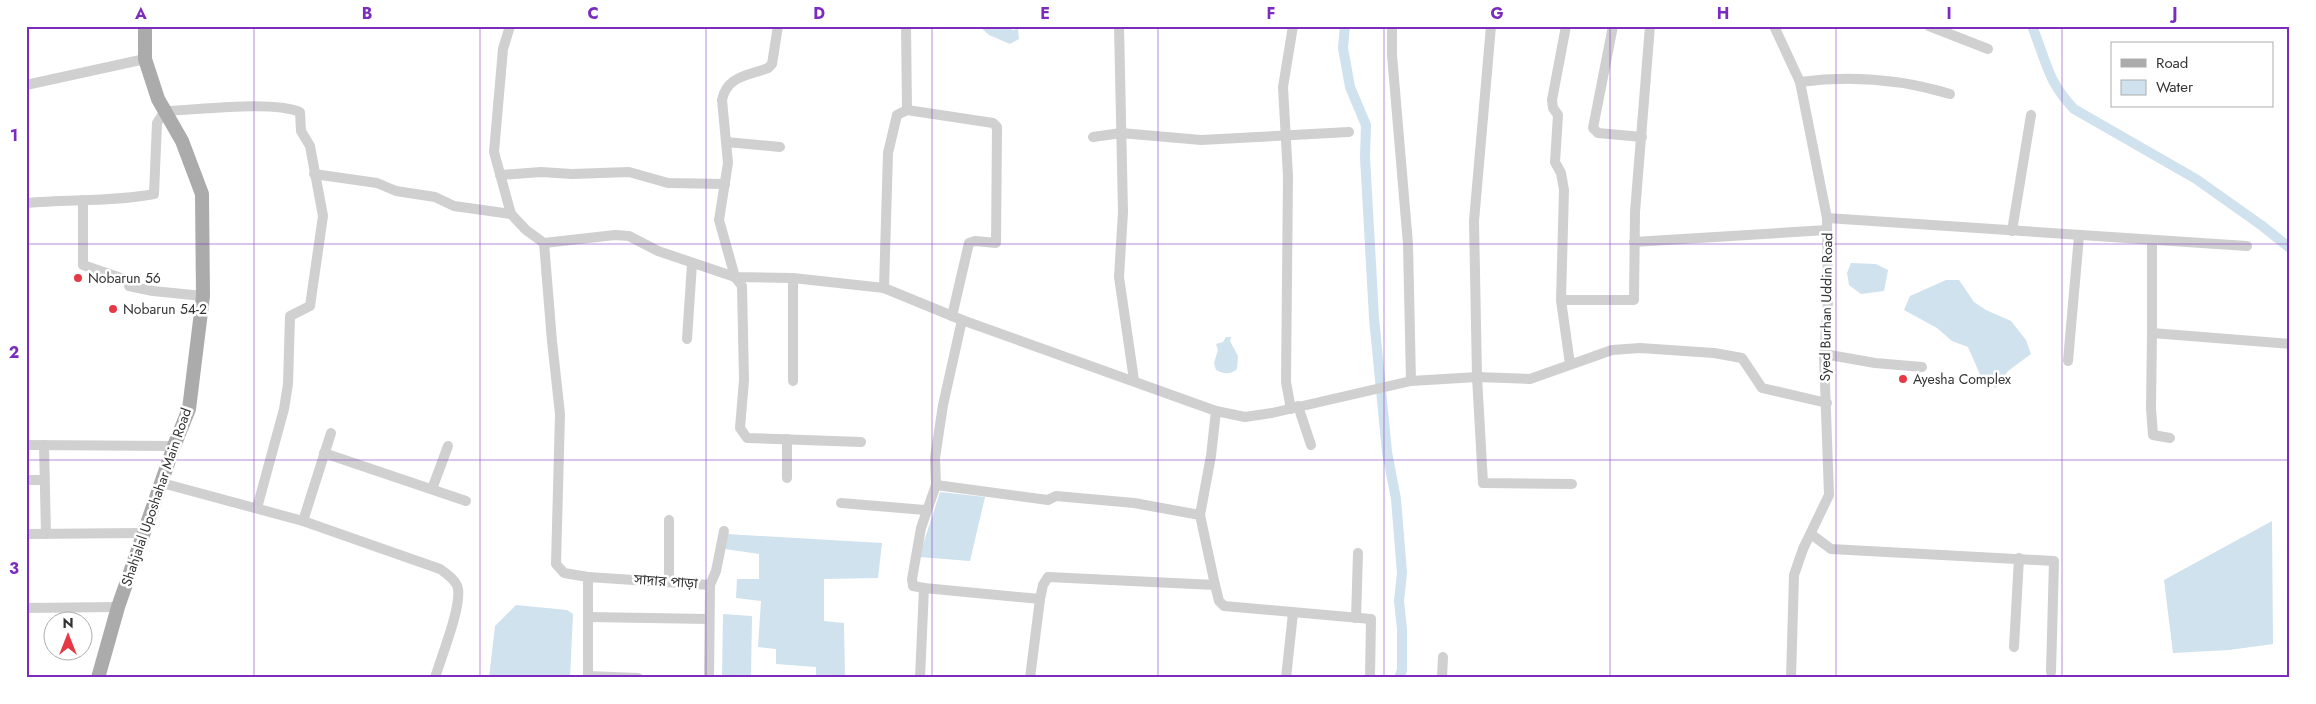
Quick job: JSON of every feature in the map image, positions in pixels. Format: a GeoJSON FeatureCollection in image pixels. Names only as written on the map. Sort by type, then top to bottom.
{"type":"FeatureCollection","features":[{"type":"Feature","properties":{"kind":"main road","name":"Shahjalal Uposhahar Main Road"},"geometry":{"type":"LineString","coordinates":[[98,678],[118,607],[143,533],[189,409],[203,296],[202,194],[182,141],[158,99],[145,58],[145,26]]}},
{"type":"Feature","properties":{"kind":"street"},"geometry":{"type":"LineString","coordinates":[[510,26],[504,49],[494,152],[511,214],[526,230],[544,243],[615,235],[629,236],[658,251],[692,264],[735,276],[793,278],[884,288],[957,318],[1216,411],[1245,416],[1295,408],[1411,381],[1477,377],[1530,379],[1612,350],[1631,349],[1714,354],[1742,358],[1762,388],[1826,404]]}},
{"type":"Feature","properties":{"kind":"street"},"geometry":{"type":"LineString","coordinates":[[778,26],[772,64],[768,68],[729,82],[724,90],[722,100],[728,163],[719,220],[735,276],[742,286],[744,380],[740,428],[747,438],[861,442]]}},
{"type":"Feature","properties":{"kind":"street"},"geometry":{"type":"LineString","coordinates":[[906,26],[907,110]]}},
{"type":"Feature","properties":{"kind":"street"},"geometry":{"type":"LineString","coordinates":[[1119,26],[1123,212],[1119,277],[1134,380]]}},
{"type":"Feature","properties":{"kind":"street"},"geometry":{"type":"LineString","coordinates":[[1293,26],[1283,88],[1288,176],[1286,382],[1311,445]]}},
{"type":"Feature","properties":{"kind":"street"},"geometry":{"type":"LineString","coordinates":[[1392,26],[1392,55],[1408,244],[1411,381]]}},
{"type":"Feature","properties":{"kind":"street"},"geometry":{"type":"LineString","coordinates":[[1491,26],[1474,221],[1477,377],[1483,483],[1572,484]]}},
{"type":"Feature","properties":{"kind":"street"},"geometry":{"type":"LineString","coordinates":[[1566,26],[1552,100],[1553,108],[1558,115],[1555,162],[1561,173],[1564,190],[1562,300],[1570,364]]}},
{"type":"Feature","properties":{"kind":"street"},"geometry":{"type":"LineString","coordinates":[[1613,26],[1593,128],[1598,133],[1642,137]]}},
{"type":"Feature","properties":{"kind":"street"},"geometry":{"type":"LineString","coordinates":[[1562,300],[1634,300],[1635,212],[1650,26]]}},
{"type":"Feature","properties":{"kind":"street","name":"Syed Burhan Uddin Road"},"geometry":{"type":"LineString","coordinates":[[1774,26],[1800,82],[1821,176],[1827,218],[1828,301],[1824,354],[1829,495],[1794,575],[1791,678]]}},
{"type":"Feature","properties":{"kind":"street"},"geometry":{"type":"LineString","coordinates":[[1929,26],[1988,49]]}},
{"type":"Feature","properties":{"kind":"street"},"geometry":{"type":"LineString","coordinates":[[26,86],[145,58]]}},
{"type":"Feature","properties":{"kind":"street"},"geometry":{"type":"LineString","coordinates":[[1800,82],[1827,78],[1875,78],[1929,87],[1950,94]]}},
{"type":"Feature","properties":{"kind":"street"},"geometry":{"type":"LineString","coordinates":[[26,203],[124,199],[154,194],[157,123],[165,111],[257,106],[294,109],[300,112],[301,131],[310,146],[323,216],[310,306],[290,316],[288,384],[284,409],[258,508]]}},
{"type":"Feature","properties":{"kind":"street"},"geometry":{"type":"LineString","coordinates":[[884,288],[888,153],[897,115],[907,110],[993,123],[997,127],[996,243],[975,241],[969,243],[935,458],[936,485],[925,510],[912,579],[913,586],[924,588],[1040,599]]}},
{"type":"Feature","properties":{"kind":"street"},"geometry":{"type":"LineString","coordinates":[[2012,231],[2031,115]]}},
{"type":"Feature","properties":{"kind":"street"},"geometry":{"type":"LineString","coordinates":[[1093,137],[1121,134],[1201,140],[1286,136],[1308,132],[1349,132]]}},
{"type":"Feature","properties":{"kind":"street"},"geometry":{"type":"LineString","coordinates":[[726,142],[780,147]]}},
{"type":"Feature","properties":{"kind":"street"},"geometry":{"type":"LineString","coordinates":[[500,175],[541,172],[572,174],[629,172],[668,183],[725,184]]}},
{"type":"Feature","properties":{"kind":"street"},"geometry":{"type":"LineString","coordinates":[[314,174],[377,183],[396,191],[435,197],[454,206],[511,214]]}},
{"type":"Feature","properties":{"kind":"street"},"geometry":{"type":"LineString","coordinates":[[83,200],[83,265],[127,280],[129,286],[153,291],[203,296]]}},
{"type":"Feature","properties":{"kind":"street"},"geometry":{"type":"LineString","coordinates":[[1827,218],[2247,246]]}},
{"type":"Feature","properties":{"kind":"street"},"geometry":{"type":"LineString","coordinates":[[1634,242],[1827,230]]}},
{"type":"Feature","properties":{"kind":"street"},"geometry":{"type":"LineString","coordinates":[[2068,361],[2079,236]]}},
{"type":"Feature","properties":{"kind":"street"},"geometry":{"type":"LineString","coordinates":[[2152,241],[2151,408],[2154,435],[2170,438]]}},
{"type":"Feature","properties":{"kind":"street","name":"সাদার পাড়া"},"geometry":{"type":"LineString","coordinates":[[544,243],[560,414],[556,564],[564,573],[588,577],[710,585],[709,678]]}},
{"type":"Feature","properties":{"kind":"street"},"geometry":{"type":"LineString","coordinates":[[687,339],[692,264]]}},
{"type":"Feature","properties":{"kind":"street"},"geometry":{"type":"LineString","coordinates":[[793,278],[793,381]]}},
{"type":"Feature","properties":{"kind":"street"},"geometry":{"type":"LineString","coordinates":[[2152,333],[2290,344]]}},
{"type":"Feature","properties":{"kind":"street"},"geometry":{"type":"LineString","coordinates":[[1824,354],[1875,363],[1922,367]]}},
{"type":"Feature","properties":{"kind":"street"},"geometry":{"type":"LineString","coordinates":[[1216,411],[1211,456],[1200,515],[1218,601],[1224,606],[1371,619],[1370,678]]}},
{"type":"Feature","properties":{"kind":"street"},"geometry":{"type":"LineString","coordinates":[[303,521],[331,433]]}},
{"type":"Feature","properties":{"kind":"street"},"geometry":{"type":"LineString","coordinates":[[787,439],[787,478]]}},
{"type":"Feature","properties":{"kind":"street"},"geometry":{"type":"LineString","coordinates":[[26,445],[174,446]]}},
{"type":"Feature","properties":{"kind":"street"},"geometry":{"type":"LineString","coordinates":[[44,445],[46,534]]}},
{"type":"Feature","properties":{"kind":"street"},"geometry":{"type":"LineString","coordinates":[[432,489],[448,446]]}},
{"type":"Feature","properties":{"kind":"street"},"geometry":{"type":"LineString","coordinates":[[324,453],[466,501]]}},
{"type":"Feature","properties":{"kind":"street"},"geometry":{"type":"LineString","coordinates":[[26,480],[44,480]]}},
{"type":"Feature","properties":{"kind":"street"},"geometry":{"type":"LineString","coordinates":[[162,483],[303,521],[440,568],[451,577],[458,588],[457,606],[435,678]]}},
{"type":"Feature","properties":{"kind":"street"},"geometry":{"type":"LineString","coordinates":[[936,485],[1048,500],[1056,496],[1134,503],[1200,515]]}},
{"type":"Feature","properties":{"kind":"street"},"geometry":{"type":"LineString","coordinates":[[841,503],[925,510]]}},
{"type":"Feature","properties":{"kind":"street"},"geometry":{"type":"LineString","coordinates":[[669,520],[671,542],[669,581]]}},
{"type":"Feature","properties":{"kind":"street"},"geometry":{"type":"LineString","coordinates":[[710,585],[716,571],[724,531]]}},
{"type":"Feature","properties":{"kind":"street"},"geometry":{"type":"LineString","coordinates":[[26,534],[143,533]]}},
{"type":"Feature","properties":{"kind":"street"},"geometry":{"type":"LineString","coordinates":[[1811,534],[1831,549],[2054,560],[2051,672]]}},
{"type":"Feature","properties":{"kind":"street"},"geometry":{"type":"LineString","coordinates":[[1356,618],[1358,553]]}},
{"type":"Feature","properties":{"kind":"street"},"geometry":{"type":"LineString","coordinates":[[2014,647],[2019,558]]}},
{"type":"Feature","properties":{"kind":"street"},"geometry":{"type":"LineString","coordinates":[[588,577],[588,677],[638,678]]}},
{"type":"Feature","properties":{"kind":"street"},"geometry":{"type":"LineString","coordinates":[[1030,678],[1040,599],[1043,585],[1048,577],[1215,585]]}},
{"type":"Feature","properties":{"kind":"street"},"geometry":{"type":"LineString","coordinates":[[920,678],[924,588]]}},
{"type":"Feature","properties":{"kind":"street"},"geometry":{"type":"LineString","coordinates":[[26,608],[118,607]]}},
{"type":"Feature","properties":{"kind":"street"},"geometry":{"type":"LineString","coordinates":[[1286,678],[1293,612]]}},
{"type":"Feature","properties":{"kind":"street"},"geometry":{"type":"LineString","coordinates":[[589,617],[709,619]]}},
{"type":"Feature","properties":{"kind":"street"},"geometry":{"type":"LineString","coordinates":[[1442,678],[1443,657]]}},
{"type":"Feature","properties":{"kind":"water"},"geometry":{"type":"Polygon","coordinates":[[[979,26],[1009,26],[1012,30],[1018,29],[1019,39],[1010,44],[989,35],[979,26]]]}},
{"type":"Feature","properties":{"kind":"water"},"geometry":{"type":"Polygon","coordinates":[[[1851,263],[1876,264],[1888,270],[1884,291],[1861,294],[1849,285],[1847,273],[1851,263]]]}},
{"type":"Feature","properties":{"kind":"water"},"geometry":{"type":"Polygon","coordinates":[[[1946,280],[1959,280],[1974,302],[1986,310],[2011,321],[2026,340],[2031,354],[2008,371],[1996,388],[1982,379],[1968,347],[1952,341],[1937,328],[1904,310],[1910,296],[1946,280]]]}},
{"type":"Feature","properties":{"kind":"water"},"geometry":{"type":"Polygon","coordinates":[[[1226,337],[1231,337],[1230,341],[1238,356],[1237,369],[1227,373],[1216,370],[1214,363],[1218,350],[1216,344],[1223,342],[1226,337]]]}},
{"type":"Feature","properties":{"kind":"water"},"geometry":{"type":"Polygon","coordinates":[[[940,492],[985,497],[970,561],[919,557],[940,492]]]}},
{"type":"Feature","properties":{"kind":"water"},"geometry":{"type":"Polygon","coordinates":[[[2272,521],[2273,644],[2229,650],[2173,653],[2164,580],[2272,521]]]}},
{"type":"Feature","properties":{"kind":"water"},"geometry":{"type":"Polygon","coordinates":[[[727,534],[882,543],[878,578],[824,579],[824,621],[844,623],[845,678],[816,678],[816,667],[776,664],[776,649],[758,647],[761,601],[736,598],[737,579],[759,579],[759,554],[725,549],[727,534]]]}},
{"type":"Feature","properties":{"kind":"water"},"geometry":{"type":"Polygon","coordinates":[[[516,605],[567,610],[573,614],[570,678],[489,678],[495,626],[516,605]]]}},
{"type":"Feature","properties":{"kind":"water"},"geometry":{"type":"Polygon","coordinates":[[[723,614],[752,616],[751,677],[722,676],[723,614]]]}},
{"type":"Feature","properties":{"kind":"waterway"},"geometry":{"type":"LineString","coordinates":[[1345,26],[1343,48],[1350,87],[1366,125],[1365,157],[1374,318],[1387,452],[1396,499],[1402,573],[1399,601],[1402,629],[1402,670],[1399,678]]}},
{"type":"Feature","properties":{"kind":"waterway"},"geometry":{"type":"LineString","coordinates":[[2032,26],[2048,70],[2058,89],[2074,109],[2196,179],[2290,248]]}},
{"type":"Feature","properties":{"kind":"place","name":"Nobarun 56"},"geometry":{"type":"Point","coordinates":[78,278]}},
{"type":"Feature","properties":{"kind":"place","name":"Nobarun 54-2"},"geometry":{"type":"Point","coordinates":[113,309]}},
{"type":"Feature","properties":{"kind":"place","name":"Ayesha Complex"},"geometry":{"type":"Point","coordinates":[1903,379]}}]}
